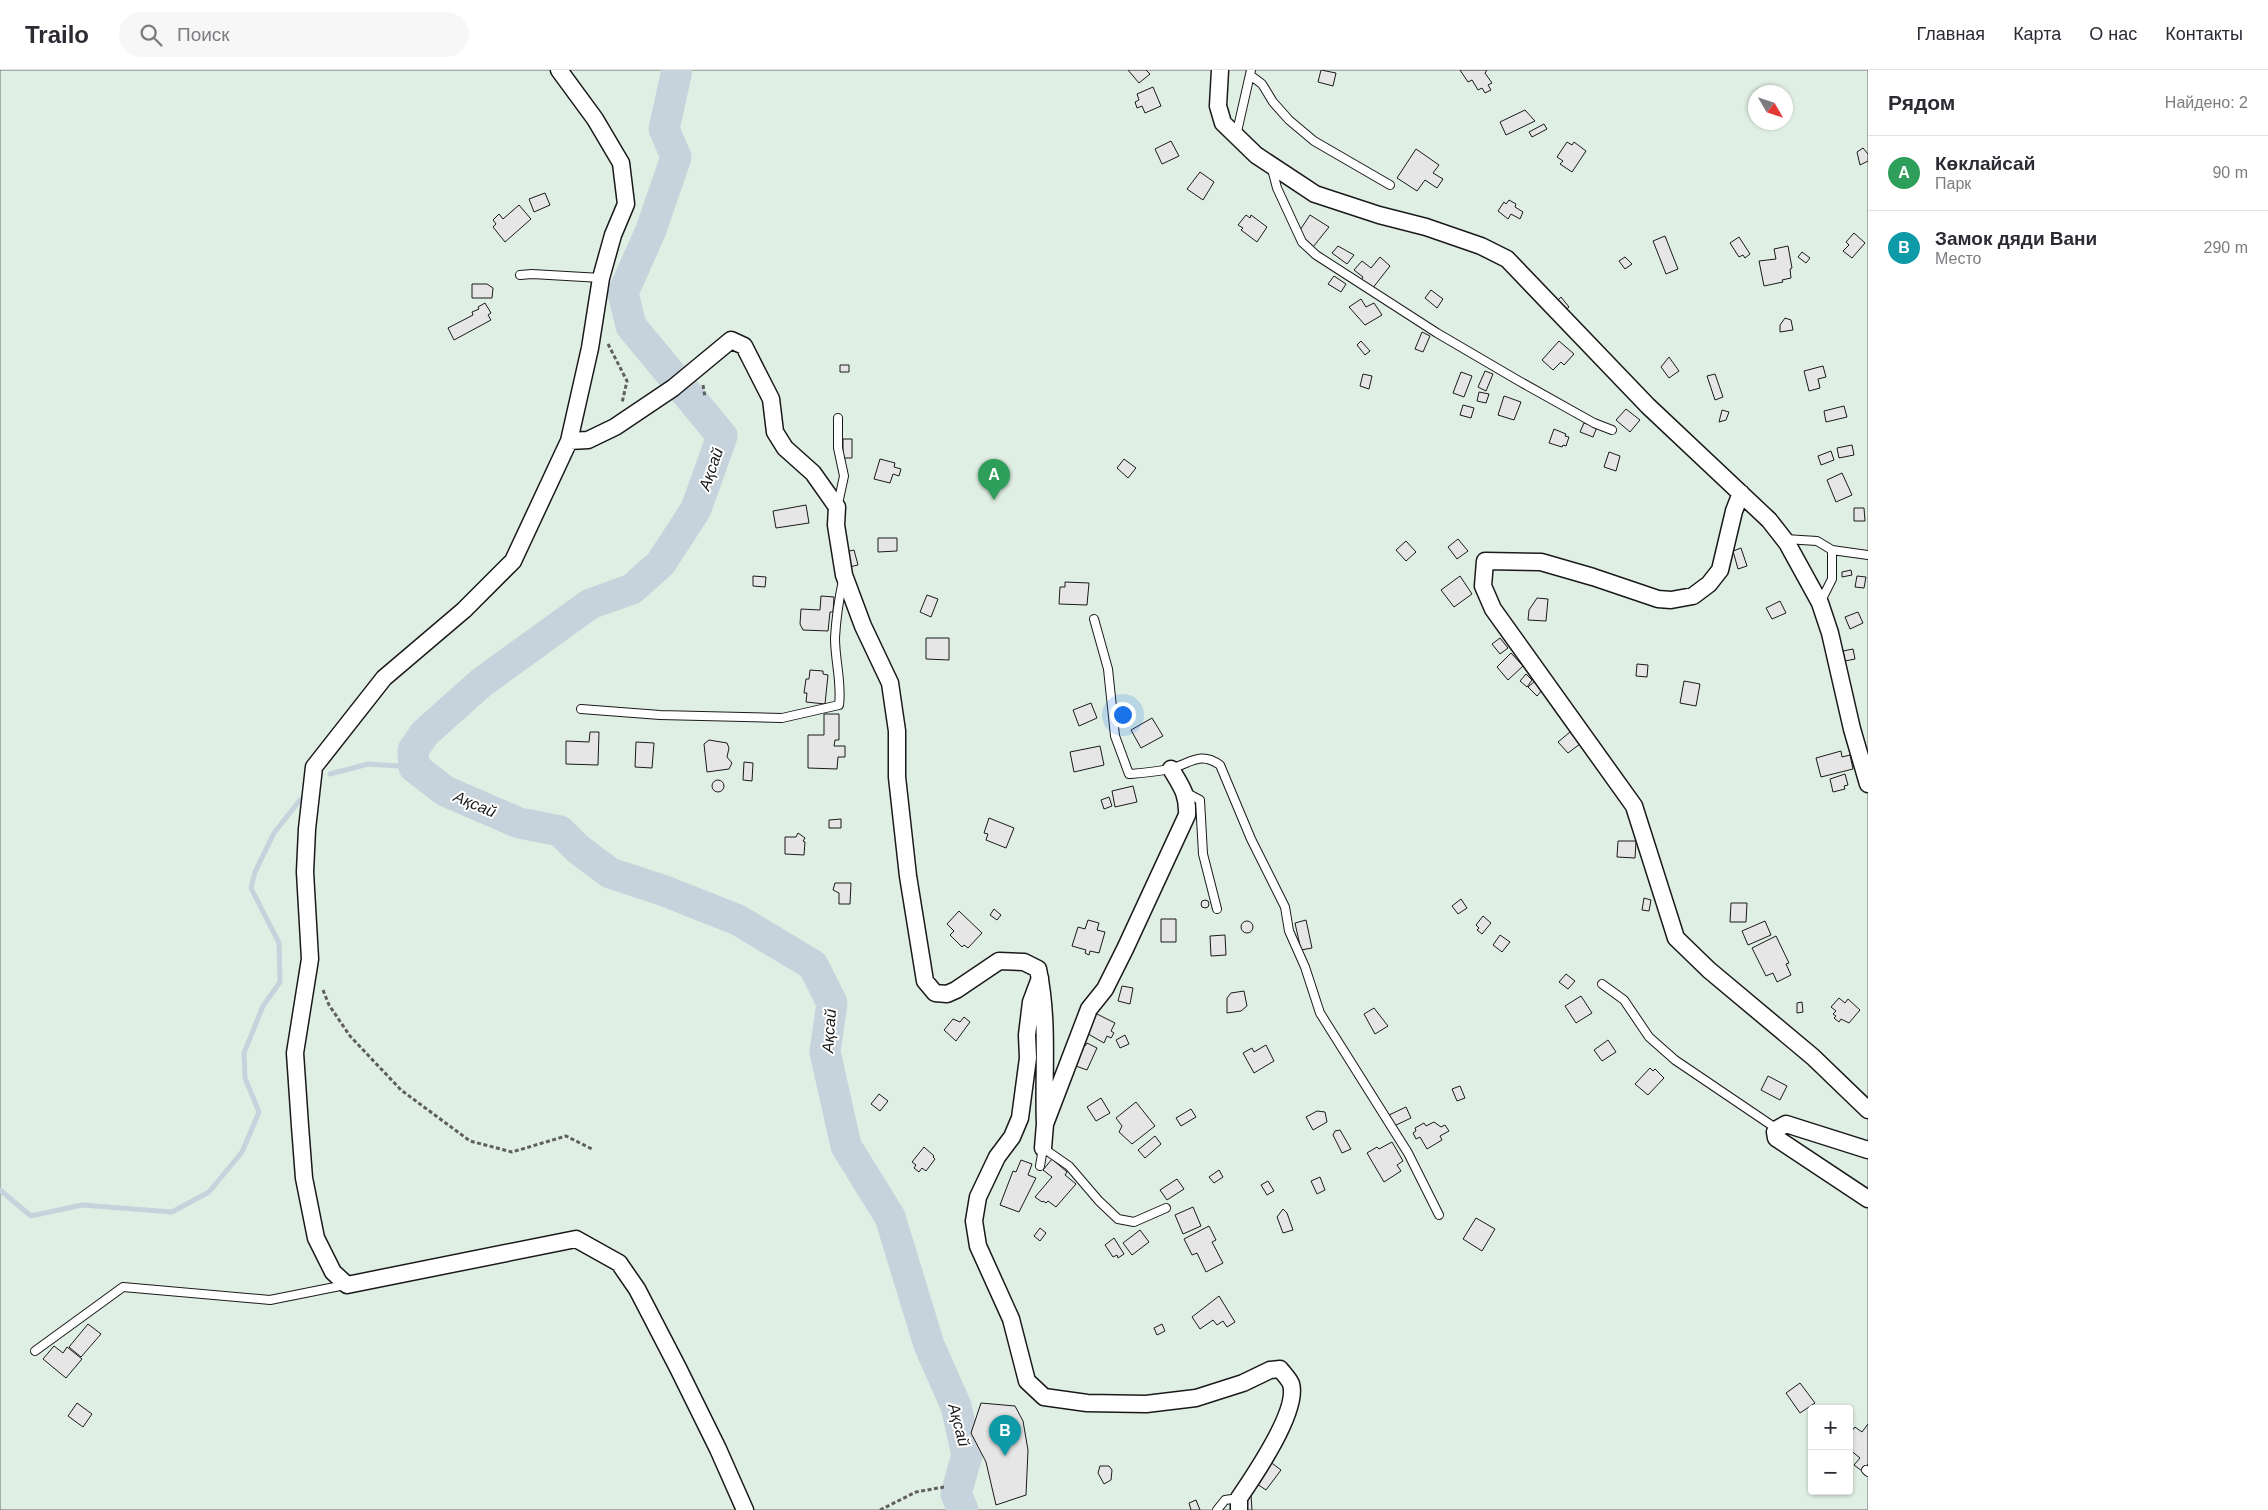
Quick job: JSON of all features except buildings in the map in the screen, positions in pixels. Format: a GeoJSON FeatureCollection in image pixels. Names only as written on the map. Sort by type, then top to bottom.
{"type":"FeatureCollection","features":[{"type":"Feature","properties":{"kind":"street"},"geometry":{"type":"LineString","coordinates":[[559,70],[595,119],[621,163],[626,204],[613,235],[601,278],[569,441],[513,561],[464,610],[384,678],[314,767],[306,829],[305,872],[310,959],[296,1053],[304,1178],[316,1238],[333,1272],[347,1285],[576,1240],[619,1263],[637,1289],[718,1449],[745,1510]]}},
{"type":"Feature","properties":{"kind":"street"},"geometry":{"type":"LineString","coordinates":[[1220,70],[1218,106],[1223,123],[1256,155],[1315,194],[1379,215],[1426,227],[1481,246],[1507,259],[1648,406],[1769,520],[1784,539],[1820,603],[1830,633],[1852,729],[1868,784]]}},
{"type":"Feature","properties":{"kind":"street"},"geometry":{"type":"LineString","coordinates":[[569,441],[588,440],[615,427],[687,377],[731,340],[744,346],[771,399],[775,432],[786,448],[813,474],[837,507],[836,525],[844,575],[864,626],[890,683],[897,731],[897,777],[908,876],[925,981],[935,993],[947,994],[971,981],[999,961],[1024,962],[1038,969],[1046,1025],[1044,1148]]}},
{"type":"Feature","properties":{"kind":"street"},"geometry":{"type":"LineString","coordinates":[[1741,493],[1734,511],[1720,570],[1709,584],[1693,596],[1672,600],[1658,599],[1593,576],[1541,562],[1486,561],[1483,586],[1493,609],[1634,806],[1676,938],[1709,970],[1813,1057],[1868,1110]]}},
{"type":"Feature","properties":{"kind":"street"},"geometry":{"type":"LineString","coordinates":[[1045,1124],[1090,1009],[1105,989],[1187,815],[1188,801],[1185,792],[1171,769]]}},
{"type":"Feature","properties":{"kind":"street"},"geometry":{"type":"LineString","coordinates":[[1040,978],[1031,1002],[1027,1035],[1028,1058],[1020,1118],[1012,1136],[997,1157],[978,1198],[974,1221],[978,1246],[1011,1319],[1027,1381],[1044,1398],[1087,1403],[1146,1404],[1196,1398],[1243,1382],[1270,1370],[1280,1369],[1291,1383],[1292,1398],[1284,1421],[1239,1504]]}},
{"type":"Feature","properties":{"kind":"street"},"geometry":{"type":"LineString","coordinates":[[1868,1150],[1786,1124],[1777,1128],[1775,1132],[1776,1138],[1868,1199]]}},
{"type":"Feature","properties":{"kind":"lane"},"geometry":{"type":"LineString","coordinates":[[1236,136],[1250,73],[1262,84],[1273,102],[1289,120],[1314,141],[1390,185]]}},
{"type":"Feature","properties":{"kind":"lane"},"geometry":{"type":"LineString","coordinates":[[1270,164],[1277,188],[1302,242],[1316,255],[1437,334],[1594,423],[1612,430]]}},
{"type":"Feature","properties":{"kind":"lane"},"geometry":{"type":"LineString","coordinates":[[520,275],[601,278]]}},
{"type":"Feature","properties":{"kind":"lane"},"geometry":{"type":"LineString","coordinates":[[837,507],[844,476],[838,448],[838,418]]}},
{"type":"Feature","properties":{"kind":"lane"},"geometry":{"type":"LineString","coordinates":[[1784,539],[1817,541],[1832,550],[1868,555]]}},
{"type":"Feature","properties":{"kind":"lane"},"geometry":{"type":"LineString","coordinates":[[1820,603],[1832,579],[1832,550]]}},
{"type":"Feature","properties":{"kind":"lane"},"geometry":{"type":"LineString","coordinates":[[581,709],[660,715],[782,718],[840,705],[841,694],[835,638],[839,597],[844,575]]}},
{"type":"Feature","properties":{"kind":"lane"},"geometry":{"type":"LineString","coordinates":[[1094,619],[1108,669],[1115,736],[1129,774],[1171,769],[1200,758],[1211,759],[1220,766],[1250,839],[1284,907],[1289,931],[1305,967],[1320,1013],[1408,1153],[1439,1215]]}},
{"type":"Feature","properties":{"kind":"lane"},"geometry":{"type":"LineString","coordinates":[[1185,792],[1200,800],[1203,854],[1217,909]]}},
{"type":"Feature","properties":{"kind":"lane"},"geometry":{"type":"LineString","coordinates":[[1602,984],[1624,1000],[1649,1037],[1675,1060],[1777,1128]]}},
{"type":"Feature","properties":{"kind":"lane"},"geometry":{"type":"LineString","coordinates":[[1040,1166],[1044,1148],[1069,1166],[1118,1219],[1134,1222],[1166,1208]]}},
{"type":"Feature","properties":{"kind":"lane"},"geometry":{"type":"LineString","coordinates":[[36,1350],[124,1287],[270,1300],[347,1285]]}},
{"type":"Feature","properties":{"kind":"lane"},"geometry":{"type":"LineString","coordinates":[[1217,1510],[1225,1500],[1239,1504]]}},
{"type":"Feature","properties":{"kind":"path"},"geometry":{"type":"LineString","coordinates":[[594,320],[627,381],[615,427]]}},
{"type":"Feature","properties":{"kind":"path"},"geometry":{"type":"LineString","coordinates":[[321,986],[329,1005],[350,1036],[376,1064],[401,1090],[470,1141],[512,1152],[566,1136],[592,1149]]}},
{"type":"Feature","properties":{"kind":"path"},"geometry":{"type":"LineString","coordinates":[[880,1510],[916,1492],[944,1488]]}},
{"type":"Feature","properties":{"kind":"green space"},"geometry":{"type":"Polygon","coordinates":[[[0,70],[1868,70],[1868,1510],[0,1510],[0,70]]]}},
{"type":"Feature","properties":{"kind":"waterway","name":"Ақсай"},"geometry":{"type":"LineString","coordinates":[[677,70],[664,129],[676,157],[651,230],[623,293],[631,326],[722,436],[696,509],[661,563],[632,589],[590,604],[481,683],[425,733],[413,750],[414,767],[445,791],[519,823],[560,831],[578,849],[610,873],[662,890],[738,920],[813,965],[832,1003],[825,1052],[846,1146],[890,1217],[929,1345],[956,1406],[967,1455],[956,1494],[963,1510]]}},
{"type":"Feature","properties":{"kind":"waterway"},"geometry":{"type":"LineString","coordinates":[[330,774],[368,764],[414,767]]}},
{"type":"Feature","properties":{"kind":"waterway"},"geometry":{"type":"LineString","coordinates":[[0,1190],[31,1216],[82,1205],[172,1212],[209,1192],[242,1152],[259,1112],[245,1078],[244,1053],[263,1006],[280,982],[279,943],[251,888],[255,872],[274,833],[300,800]]}},
{"type":"Feature","properties":{"kind":"place","name":"Көклайсай"},"geometry":{"type":"Point","coordinates":[994,500]}},
{"type":"Feature","properties":{"kind":"place","name":"Замок дяди Вани"},"geometry":{"type":"Point","coordinates":[1005,1456]}}]}
